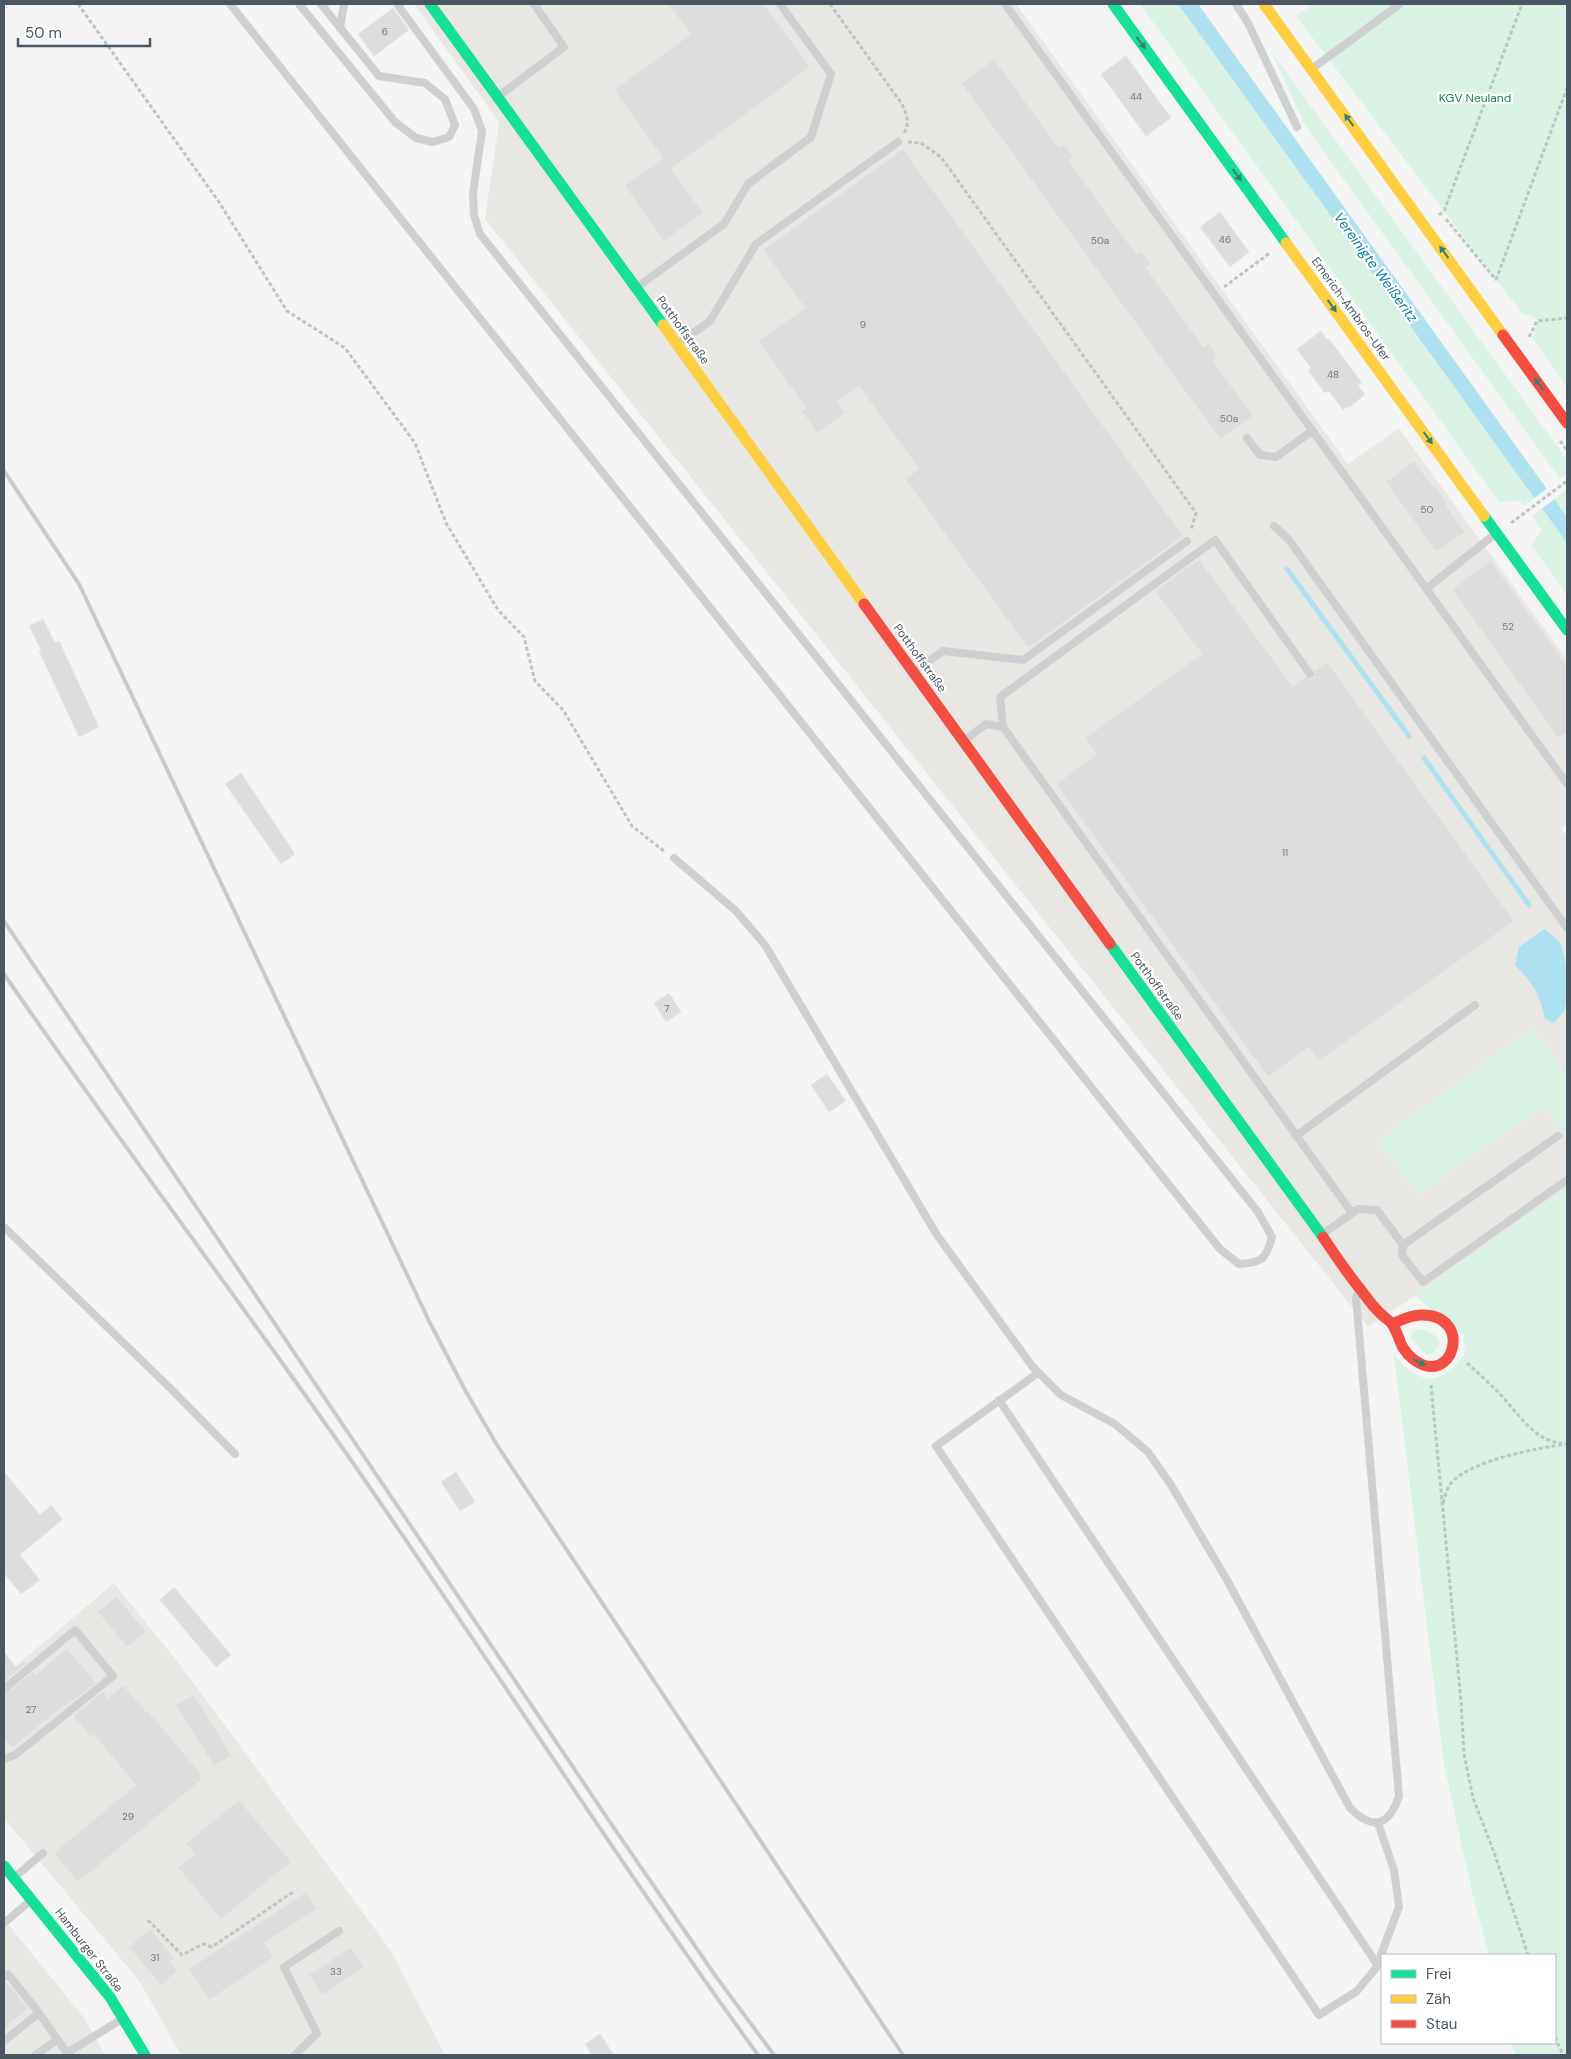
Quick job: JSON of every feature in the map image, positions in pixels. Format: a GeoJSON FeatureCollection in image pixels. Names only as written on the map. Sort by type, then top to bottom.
{"type":"FeatureCollection","features":[{"type":"Feature","properties":{"kind":"street","name":"Potthoffstraße"},"geometry":{"type":"LineString","coordinates":[[430,4],[1360,1289],[1392,1324],[1400,1344],[1413,1360],[1429,1367]]}},
{"type":"Feature","properties":{"kind":"street","name":"Emerich-Ambros-Ufer"},"geometry":{"type":"LineString","coordinates":[[1113,4],[1567,630]]}},
{"type":"Feature","properties":{"kind":"street"},"geometry":{"type":"LineString","coordinates":[[1264,4],[1567,423]]}},
{"type":"Feature","properties":{"kind":"street"},"geometry":{"type":"LineString","coordinates":[[1392,1324],[1407,1318],[1423,1315],[1438,1319],[1449,1328],[1455,1339],[1453,1353],[1444,1362],[1429,1367]]}},
{"type":"Feature","properties":{"kind":"street","name":"Hamburger Straße"},"geometry":{"type":"LineString","coordinates":[[4,1866],[87,1968],[124,2018],[145,2055]]}},
{"type":"Feature","properties":{"kind":"lane"},"geometry":{"type":"LineString","coordinates":[[230,4],[1220,1249],[1240,1264],[1257,1263],[1268,1254],[1272,1237],[1258,1212],[480,234],[474,216],[473,193],[482,131],[474,109],[397,4]]}},
{"type":"Feature","properties":{"kind":"lane"},"geometry":{"type":"LineString","coordinates":[[299,4],[395,122],[416,138],[433,142],[450,138],[456,125],[446,99],[425,83],[379,76],[320,4]]}},
{"type":"Feature","properties":{"kind":"lane"},"geometry":{"type":"LineString","coordinates":[[340,28],[344,4]]}},
{"type":"Feature","properties":{"kind":"lane"},"geometry":{"type":"LineString","coordinates":[[497,97],[564,47],[534,4]]}},
{"type":"Feature","properties":{"kind":"lane"},"geometry":{"type":"LineString","coordinates":[[636,288],[724,224],[748,184],[810,137],[831,74],[780,4]]}},
{"type":"Feature","properties":{"kind":"lane"},"geometry":{"type":"LineString","coordinates":[[1005,4],[1213,295],[1428,588],[1567,784]]}},
{"type":"Feature","properties":{"kind":"lane"},"geometry":{"type":"LineString","coordinates":[[1236,4],[1248,23],[1297,127]]}},
{"type":"Feature","properties":{"kind":"lane"},"geometry":{"type":"LineString","coordinates":[[1312,69],[1400,4]]}},
{"type":"Feature","properties":{"kind":"lane"},"geometry":{"type":"LineString","coordinates":[[677,345],[710,321],[756,244],[898,142]]}},
{"type":"Feature","properties":{"kind":"lane"},"geometry":{"type":"LineString","coordinates":[[1247,438],[1260,455],[1276,458],[1312,431]]}},
{"type":"Feature","properties":{"kind":"lane"},"geometry":{"type":"LineString","coordinates":[[1274,526],[1289,540],[1567,928]]}},
{"type":"Feature","properties":{"kind":"lane"},"geometry":{"type":"LineString","coordinates":[[1428,588],[1496,533]]}},
{"type":"Feature","properties":{"kind":"lane"},"geometry":{"type":"LineString","coordinates":[[1310,674],[1215,540],[1000,697],[1003,726],[1352,1213]]}},
{"type":"Feature","properties":{"kind":"lane"},"geometry":{"type":"LineString","coordinates":[[914,673],[943,651],[1023,660],[1187,542]]}},
{"type":"Feature","properties":{"kind":"lane"},"geometry":{"type":"LineString","coordinates":[[963,741],[986,724],[1003,726]]}},
{"type":"Feature","properties":{"kind":"lane"},"geometry":{"type":"LineString","coordinates":[[674,858],[736,911],[765,945],[937,1235],[1038,1372],[1061,1395],[1116,1424],[1148,1452],[1171,1485],[1227,1580],[1350,1808],[1359,1817],[1368,1822],[1378,1823],[1388,1818],[1399,1796],[1356,1298],[1360,1289]]}},
{"type":"Feature","properties":{"kind":"lane"},"geometry":{"type":"LineString","coordinates":[[1296,1136],[1475,1005]]}},
{"type":"Feature","properties":{"kind":"lane"},"geometry":{"type":"LineString","coordinates":[[1403,1245],[1558,1136]]}},
{"type":"Feature","properties":{"kind":"lane"},"geometry":{"type":"LineString","coordinates":[[1321,1235],[1358,1209],[1377,1210],[1403,1245],[1402,1255],[1423,1282],[1567,1180]]}},
{"type":"Feature","properties":{"kind":"lane"},"geometry":{"type":"LineString","coordinates":[[4,1227],[170,1388],[235,1454]]}},
{"type":"Feature","properties":{"kind":"lane"},"geometry":{"type":"LineString","coordinates":[[1038,1372],[936,1446],[1319,2015],[1357,1991],[1378,1964],[1381,1956]]}},
{"type":"Feature","properties":{"kind":"lane"},"geometry":{"type":"LineString","coordinates":[[1000,1400],[1378,1964]]}},
{"type":"Feature","properties":{"kind":"lane"},"geometry":{"type":"LineString","coordinates":[[4,1690],[74,1630],[113,1676],[15,1756],[4,1759]]}},
{"type":"Feature","properties":{"kind":"lane"},"geometry":{"type":"LineString","coordinates":[[1378,1823],[1394,1870],[1399,1907],[1382,1954]]}},
{"type":"Feature","properties":{"kind":"lane"},"geometry":{"type":"LineString","coordinates":[[13,1878],[43,1853]]}},
{"type":"Feature","properties":{"kind":"lane"},"geometry":{"type":"LineString","coordinates":[[4,1923],[32,1900]]}},
{"type":"Feature","properties":{"kind":"lane"},"geometry":{"type":"LineString","coordinates":[[295,2055],[317,2033],[284,1967],[339,1931]]}},
{"type":"Feature","properties":{"kind":"lane"},"geometry":{"type":"LineString","coordinates":[[4,1978],[8,1974],[39,2013],[67,2054],[124,2018]]}},
{"type":"Feature","properties":{"kind":"lane"},"geometry":{"type":"LineString","coordinates":[[4,2041],[39,2013]]}},
{"type":"Feature","properties":{"kind":"lane"},"geometry":{"type":"LineString","coordinates":[[35,2055],[57,2040]]}},
{"type":"Feature","properties":{"kind":"path"},"geometry":{"type":"LineString","coordinates":[[78,4],[219,202],[287,311],[345,348],[415,443],[446,523],[498,610],[524,636],[535,680],[563,710],[632,826],[674,858]]}},
{"type":"Feature","properties":{"kind":"path"},"geometry":{"type":"LineString","coordinates":[[830,4],[902,104],[907,115],[908,126],[898,142],[920,143],[941,157],[1196,513],[1187,542]]}},
{"type":"Feature","properties":{"kind":"path"},"geometry":{"type":"LineString","coordinates":[[1522,4],[1443,212],[1496,280],[1567,88]]}},
{"type":"Feature","properties":{"kind":"path"},"geometry":{"type":"LineString","coordinates":[[1213,295],[1285,242]]}},
{"type":"Feature","properties":{"kind":"path"},"geometry":{"type":"LineString","coordinates":[[1532,333],[1537,321],[1567,318]]}},
{"type":"Feature","properties":{"kind":"path"},"geometry":{"type":"LineString","coordinates":[[1513,522],[1567,481]]}},
{"type":"Feature","properties":{"kind":"path"},"geometry":{"type":"LineString","coordinates":[[1453,1353],[1467,1363],[1497,1391],[1528,1426],[1547,1440],[1567,1444]]}},
{"type":"Feature","properties":{"kind":"path"},"geometry":{"type":"LineString","coordinates":[[1429,1367],[1461,1700],[1464,1754],[1473,1798],[1495,1855],[1528,1954]]}},
{"type":"Feature","properties":{"kind":"path"},"geometry":{"type":"LineString","coordinates":[[1442,1506],[1450,1484],[1462,1473],[1506,1456],[1541,1447],[1567,1444]]}},
{"type":"Feature","properties":{"kind":"path"},"geometry":{"type":"LineString","coordinates":[[148,1920],[182,1955],[203,1944],[212,1948],[293,1892]]}},
{"type":"Feature","properties":{"kind":"path"},"geometry":{"type":"LineString","coordinates":[[1556,2038],[1564,2055]]}},
{"type":"Feature","properties":{"kind":"shaded area"},"geometry":{"type":"Polygon","coordinates":[[[414,4],[1016,4],[1348,464],[1399,428],[1567,660],[1567,823],[1561,828],[1567,837],[1567,1188],[1368,1327],[485,219],[499,122],[414,4]]]}},
{"type":"Feature","properties":{"kind":"shaded area"},"geometry":{"type":"Polygon","coordinates":[[[114,1583],[181,1666],[391,1951],[445,2055],[181,2055],[140,1982],[4,1818],[4,1676],[114,1583]]]}},
{"type":"Feature","properties":{"kind":"shaded area"},"geometry":{"type":"Polygon","coordinates":[[[4,1919],[84,2018],[105,2055],[4,2055],[4,1919]]]}},
{"type":"Feature","properties":{"kind":"green space"},"geometry":{"type":"Polygon","coordinates":[[[1140,4],[1178,4],[1535,498],[1524,506],[1520,501],[1499,502],[1140,4]]]}},
{"type":"Feature","properties":{"kind":"green space","name":"KGV Neuland"},"geometry":{"type":"Polygon","coordinates":[[[1314,4],[1567,4],[1567,386],[1532,338],[1538,321],[1532,316],[1523,315],[1296,16],[1314,4]]]}},
{"type":"Feature","properties":{"kind":"green space"},"geometry":{"type":"Polygon","coordinates":[[[1271,51],[1567,460],[1567,473],[1560,479],[1306,127],[1271,51]]]}},
{"type":"Feature","properties":{"kind":"green space"},"geometry":{"type":"Polygon","coordinates":[[[1567,490],[1567,517],[1554,499],[1567,490]]]}},
{"type":"Feature","properties":{"kind":"green space"},"geometry":{"type":"Polygon","coordinates":[[[1542,508],[1567,543],[1567,594],[1531,545],[1542,531],[1532,516],[1542,508]]]}},
{"type":"Feature","properties":{"kind":"green space"},"geometry":{"type":"Polygon","coordinates":[[[1533,1028],[1567,1076],[1567,1137],[1545,1106],[1418,1194],[1378,1141],[1533,1028]]]}},
{"type":"Feature","properties":{"kind":"green space"},"geometry":{"type":"Polygon","coordinates":[[[1567,1188],[1567,2055],[1515,2055],[1512,2044],[1556,2044],[1556,1954],[1489,1954],[1473,1896],[1444,1765],[1394,1355],[1421,1377],[1430,1379],[1438,1377],[1446,1373],[1465,1354],[1464,1336],[1415,1296],[1567,1188]]]}},
{"type":"Feature","properties":{"kind":"green space"},"geometry":{"type":"Polygon","coordinates":[[[1419,1329],[1432,1334],[1439,1341],[1440,1344],[1432,1354],[1426,1354],[1411,1338],[1414,1331],[1419,1329]]]}},
{"type":"Feature","properties":{"kind":"water","name":"Vereinigte Weißeritz"},"geometry":{"type":"Polygon","coordinates":[[[1178,4],[1198,4],[1567,517],[1567,543],[1178,4]]]}},
{"type":"Feature","properties":{"kind":"water"},"geometry":{"type":"Polygon","coordinates":[[[1545,929],[1561,943],[1567,972],[1567,996],[1564,1012],[1554,1023],[1545,1019],[1535,989],[1515,965],[1519,947],[1545,929]]]}},
{"type":"Feature","properties":{"kind":"pier"},"geometry":{"type":"Polygon","coordinates":[[[1549,487],[1556,498],[1540,510],[1533,499],[1549,487]]]}},
{"type":"Feature","properties":{"kind":"building"},"geometry":{"type":"Polygon","coordinates":[[[668,4],[764,4],[810,67],[671,169],[703,213],[664,241],[625,186],[663,158],[614,90],[691,34],[668,4]]]}},
{"type":"Feature","properties":{"kind":"building"},"geometry":{"type":"Polygon","coordinates":[[[393,8],[409,30],[374,56],[358,34],[393,8]]]}},
{"type":"Feature","properties":{"kind":"building"},"geometry":{"type":"Polygon","coordinates":[[[1126,56],[1171,118],[1146,136],[1101,74],[1126,56]]]}},
{"type":"Feature","properties":{"kind":"building"},"geometry":{"type":"Polygon","coordinates":[[[994,59],[1059,148],[1064,144],[1074,157],[1069,161],[1136,254],[1141,251],[1151,264],[1146,268],[1204,348],[1209,344],[1218,358],[1213,361],[1253,416],[1220,439],[961,83],[994,59]]]}},
{"type":"Feature","properties":{"kind":"building"},"geometry":{"type":"Polygon","coordinates":[[[903,149],[1183,536],[1028,648],[905,479],[919,469],[859,386],[837,402],[845,413],[817,433],[802,411],[806,408],[758,341],[805,308],[763,250],[903,149]]]}},
{"type":"Feature","properties":{"kind":"building"},"geometry":{"type":"Polygon","coordinates":[[[1220,212],[1249,252],[1230,267],[1200,227],[1220,212]]]}},
{"type":"Feature","properties":{"kind":"building"},"geometry":{"type":"Polygon","coordinates":[[[1321,331],[1362,383],[1358,386],[1365,394],[1349,408],[1348,406],[1343,410],[1329,391],[1325,393],[1308,370],[1311,368],[1297,349],[1321,331]]]}},
{"type":"Feature","properties":{"kind":"building"},"geometry":{"type":"Polygon","coordinates":[[[1414,461],[1448,504],[1446,506],[1465,532],[1436,552],[1386,482],[1414,461]]]}},
{"type":"Feature","properties":{"kind":"building"},"geometry":{"type":"Polygon","coordinates":[[[1199,559],[1293,687],[1306,677],[1310,680],[1314,678],[1315,671],[1327,662],[1514,921],[1319,1061],[1309,1047],[1268,1077],[1056,784],[1097,754],[1085,738],[1202,654],[1155,591],[1199,559]]]}},
{"type":"Feature","properties":{"kind":"building"},"geometry":{"type":"Polygon","coordinates":[[[1491,561],[1567,666],[1567,732],[1558,738],[1452,589],[1491,561]]]}},
{"type":"Feature","properties":{"kind":"building"},"geometry":{"type":"Polygon","coordinates":[[[43,619],[55,643],[59,641],[99,727],[79,737],[29,626],[43,619]]]}},
{"type":"Feature","properties":{"kind":"building"},"geometry":{"type":"Polygon","coordinates":[[[241,773],[295,854],[281,864],[225,784],[241,773]]]}},
{"type":"Feature","properties":{"kind":"building"},"geometry":{"type":"Polygon","coordinates":[[[669,993],[681,1012],[666,1022],[654,1003],[669,993]]]}},
{"type":"Feature","properties":{"kind":"building"},"geometry":{"type":"Polygon","coordinates":[[[827,1074],[846,1101],[829,1112],[811,1085],[827,1074]]]}},
{"type":"Feature","properties":{"kind":"building"},"geometry":{"type":"Polygon","coordinates":[[[4,1472],[40,1515],[51,1505],[63,1519],[20,1555],[40,1580],[21,1594],[4,1573],[4,1472]]]}},
{"type":"Feature","properties":{"kind":"building"},"geometry":{"type":"Polygon","coordinates":[[[456,1472],[475,1502],[460,1511],[441,1482],[456,1472]]]}},
{"type":"Feature","properties":{"kind":"building"},"geometry":{"type":"Polygon","coordinates":[[[174,1587],[231,1655],[216,1667],[160,1600],[174,1587]]]}},
{"type":"Feature","properties":{"kind":"building"},"geometry":{"type":"Polygon","coordinates":[[[116,1596],[146,1632],[127,1647],[98,1612],[116,1596]]]}},
{"type":"Feature","properties":{"kind":"building"},"geometry":{"type":"Polygon","coordinates":[[[67,1648],[96,1683],[65,1707],[64,1705],[12,1748],[4,1739],[4,1694],[33,1672],[36,1675],[67,1648]]]}},
{"type":"Feature","properties":{"kind":"building"},"geometry":{"type":"Polygon","coordinates":[[[4,1652],[16,1667],[24,1661],[26,1663],[4,1682],[4,1652]]]}},
{"type":"Feature","properties":{"kind":"building"},"geometry":{"type":"Polygon","coordinates":[[[123,1685],[146,1712],[148,1711],[201,1774],[199,1776],[202,1779],[78,1882],[54,1853],[136,1785],[94,1735],[91,1737],[73,1716],[103,1691],[108,1698],[123,1685]]]}},
{"type":"Feature","properties":{"kind":"building"},"geometry":{"type":"Polygon","coordinates":[[[194,1695],[231,1755],[214,1766],[176,1705],[194,1695]]]}},
{"type":"Feature","properties":{"kind":"building"},"geometry":{"type":"Polygon","coordinates":[[[239,1800],[291,1862],[221,1919],[178,1867],[195,1854],[186,1843],[239,1800]]]}},
{"type":"Feature","properties":{"kind":"building"},"geometry":{"type":"Polygon","coordinates":[[[306,1892],[317,1909],[264,1943],[274,1957],[209,2000],[189,1969],[306,1892]]]}},
{"type":"Feature","properties":{"kind":"building"},"geometry":{"type":"Polygon","coordinates":[[[150,1929],[174,1958],[170,1962],[177,1971],[161,1985],[129,1947],[150,1929]]]}},
{"type":"Feature","properties":{"kind":"building"},"geometry":{"type":"Polygon","coordinates":[[[351,1947],[364,1967],[322,1995],[309,1975],[351,1947]]]}},
{"type":"Feature","properties":{"kind":"building"},"geometry":{"type":"Polygon","coordinates":[[[6,1982],[28,2008],[4,2028],[4,1983],[6,1982]]]}},
{"type":"Feature","properties":{"kind":"building"},"geometry":{"type":"Polygon","coordinates":[[[600,2034],[614,2055],[592,2055],[585,2044],[600,2034]]]}},
{"type":"Feature","properties":{"kind":"waterway"},"geometry":{"type":"LineString","coordinates":[[1287,569],[1409,736]]}},
{"type":"Feature","properties":{"kind":"waterway"},"geometry":{"type":"LineString","coordinates":[[1424,758],[1529,905]]}},
{"type":"Feature","properties":{"kind":"railway"},"geometry":{"type":"LineString","coordinates":[[4,471],[79,584],[430,1323],[465,1390],[497,1445],[903,2055]]}},
{"type":"Feature","properties":{"kind":"railway"},"geometry":{"type":"LineString","coordinates":[[4,921],[614,1828],[717,1978],[774,2055]]}},
{"type":"Feature","properties":{"kind":"railway"},"geometry":{"type":"LineString","coordinates":[[4,974],[339,1443],[651,1904],[758,2055]]}},
{"type":"Feature","properties":{"kind":"traffic: fast"},"geometry":{"type":"LineString","coordinates":[[430,4],[663,325]]}},
{"type":"Feature","properties":{"kind":"traffic: fast"},"geometry":{"type":"LineString","coordinates":[[1113,4],[1286,243]]}},
{"type":"Feature","properties":{"kind":"traffic: fast"},"geometry":{"type":"LineString","coordinates":[[1484,516],[1567,630]]}},
{"type":"Feature","properties":{"kind":"traffic: fast"},"geometry":{"type":"LineString","coordinates":[[1110,944],[1323,1237]]}},
{"type":"Feature","properties":{"kind":"traffic: fast"},"geometry":{"type":"LineString","coordinates":[[4,1866],[110,1997],[145,2055]]}},
{"type":"Feature","properties":{"kind":"traffic: slow"},"geometry":{"type":"LineString","coordinates":[[1264,4],[1503,335]]}},
{"type":"Feature","properties":{"kind":"traffic: slow"},"geometry":{"type":"LineString","coordinates":[[1286,243],[1484,516]]}},
{"type":"Feature","properties":{"kind":"traffic: slow"},"geometry":{"type":"LineString","coordinates":[[663,325],[864,604]]}},
{"type":"Feature","properties":{"kind":"traffic: jam"},"geometry":{"type":"LineString","coordinates":[[1503,335],[1567,423]]}},
{"type":"Feature","properties":{"kind":"traffic: jam"},"geometry":{"type":"LineString","coordinates":[[864,604],[1110,944]]}},
{"type":"Feature","properties":{"kind":"traffic: jam"},"geometry":{"type":"LineString","coordinates":[[1323,1237],[1370,1302],[1392,1324],[1408,1355],[1427,1366],[1439,1365],[1447,1358],[1452,1348],[1453,1337],[1448,1326],[1438,1318],[1417,1315],[1392,1324]]}}]}
